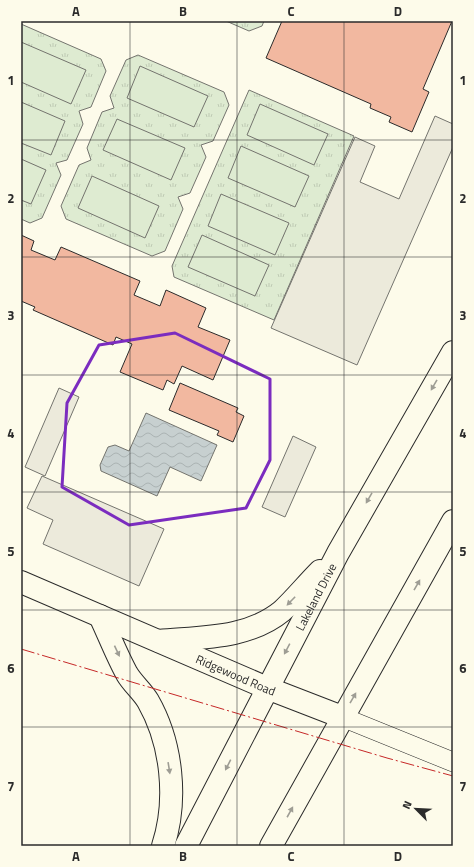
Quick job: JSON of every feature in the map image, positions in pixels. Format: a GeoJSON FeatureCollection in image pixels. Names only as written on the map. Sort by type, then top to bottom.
{"type":"FeatureCollection","features":[{"type":"Feature","properties":{"kind":"main road","name":"Lakeland Drive"},"geometry":{"type":"LineString","coordinates":[[186,846],[338,553],[453,352]]}},
{"type":"Feature","properties":{"kind":"main road"},"geometry":{"type":"LineString","coordinates":[[271,846],[453,521]]}},
{"type":"Feature","properties":{"kind":"main road"},"geometry":{"type":"LineString","coordinates":[[159,641],[237,634],[260,624],[281,611],[338,553]]}},
{"type":"Feature","properties":{"kind":"main road","name":"Ridgewood Road"},"geometry":{"type":"LineString","coordinates":[[21,582],[267,688],[342,717]]}},
{"type":"Feature","properties":{"kind":"main road"},"geometry":{"type":"LineString","coordinates":[[100,616],[127,674],[147,701],[160,726],[172,791],[167,835],[163,846]]}},
{"type":"Feature","properties":{"kind":"street","name":"Ridgewood Road"},"geometry":{"type":"LineString","coordinates":[[342,717],[453,762]]}},
{"type":"Feature","properties":{"kind":"highlighted area"},"geometry":{"type":"Polygon","coordinates":[[[175,333],[270,379],[270,460],[246,508],[129,525],[62,487],[67,403],[99,345],[175,333]]]}},
{"type":"Feature","properties":{"kind":"green space"},"geometry":{"type":"Polygon","coordinates":[[[226,21],[264,21],[262,26],[249,31],[226,21]]]}},
{"type":"Feature","properties":{"kind":"green space"},"geometry":{"type":"Polygon","coordinates":[[[21,24],[101,59],[106,71],[91,107],[79,111],[83,124],[67,160],[56,163],[61,175],[42,218],[30,223],[21,219],[21,24]]]}},
{"type":"Feature","properties":{"kind":"green space"},"geometry":{"type":"Polygon","coordinates":[[[21,42],[86,70],[71,104],[21,82],[21,42]]]}},
{"type":"Feature","properties":{"kind":"green space"},"geometry":{"type":"Polygon","coordinates":[[[138,55],[224,92],[229,105],[213,141],[201,145],[206,157],[190,193],[178,197],[183,209],[165,251],[152,256],[66,219],[61,206],[79,165],[91,160],[87,148],[102,112],[114,108],[110,96],[126,60],[138,55]]]}},
{"type":"Feature","properties":{"kind":"green space"},"geometry":{"type":"Polygon","coordinates":[[[140,66],[208,96],[194,127],[127,98],[140,66]]]}},
{"type":"Feature","properties":{"kind":"green space"},"geometry":{"type":"Polygon","coordinates":[[[249,90],[354,136],[274,320],[174,277],[172,266],[249,90]]]}},
{"type":"Feature","properties":{"kind":"green space"},"geometry":{"type":"Polygon","coordinates":[[[21,102],[65,121],[51,155],[21,143],[21,102]]]}},
{"type":"Feature","properties":{"kind":"green space"},"geometry":{"type":"Polygon","coordinates":[[[260,104],[328,134],[314,165],[247,135],[260,104]]]}},
{"type":"Feature","properties":{"kind":"green space"},"geometry":{"type":"Polygon","coordinates":[[[117,119],[185,148],[171,180],[103,150],[117,119]]]}},
{"type":"Feature","properties":{"kind":"green space"},"geometry":{"type":"Polygon","coordinates":[[[241,146],[309,176],[295,207],[228,178],[241,146]]]}},
{"type":"Feature","properties":{"kind":"green space"},"geometry":{"type":"Polygon","coordinates":[[[21,159],[46,170],[31,204],[21,200],[21,159]]]}},
{"type":"Feature","properties":{"kind":"green space"},"geometry":{"type":"Polygon","coordinates":[[[92,176],[159,206],[145,238],[78,208],[92,176]]]}},
{"type":"Feature","properties":{"kind":"green space"},"geometry":{"type":"Polygon","coordinates":[[[221,194],[289,223],[275,255],[208,226],[221,194]]]}},
{"type":"Feature","properties":{"kind":"green space"},"geometry":{"type":"Polygon","coordinates":[[[202,235],[269,265],[255,296],[188,267],[202,235]]]}},
{"type":"Feature","properties":{"kind":"shaded area"},"geometry":{"type":"Polygon","coordinates":[[[435,116],[453,124],[453,147],[357,365],[271,328],[355,137],[375,146],[360,182],[399,199],[435,116]]]}},
{"type":"Feature","properties":{"kind":"shaded area"},"geometry":{"type":"Polygon","coordinates":[[[59,388],[79,397],[45,476],[25,467],[59,388]]]}},
{"type":"Feature","properties":{"kind":"shaded area"},"geometry":{"type":"Polygon","coordinates":[[[293,436],[316,447],[285,517],[262,507],[293,436]]]}},
{"type":"Feature","properties":{"kind":"shaded area"},"geometry":{"type":"Polygon","coordinates":[[[42,476],[164,529],[139,586],[43,544],[53,520],[27,508],[42,476]]]}},
{"type":"Feature","properties":{"kind":"water"},"geometry":{"type":"Polygon","coordinates":[[[146,413],[217,445],[201,481],[170,467],[157,496],[101,471],[100,465],[108,447],[115,445],[129,451],[146,413]]]}},
{"type":"Feature","properties":{"kind":"building"},"geometry":{"type":"Polygon","coordinates":[[[282,21],[452,21],[423,89],[429,92],[412,132],[389,122],[391,117],[370,108],[371,104],[266,58],[282,21]]]}},
{"type":"Feature","properties":{"kind":"building"},"geometry":{"type":"Polygon","coordinates":[[[21,235],[34,241],[31,250],[55,260],[61,247],[140,281],[134,295],[160,306],[166,290],[206,308],[198,327],[230,340],[213,380],[182,366],[174,384],[167,380],[163,390],[120,372],[132,344],[116,337],[113,345],[33,310],[35,307],[21,301],[21,235]]]}},
{"type":"Feature","properties":{"kind":"building"},"geometry":{"type":"Polygon","coordinates":[[[180,383],[238,408],[236,412],[244,416],[233,442],[217,435],[219,431],[169,410],[180,383]]]}},
{"type":"Feature","properties":{"kind":"power"},"geometry":{"type":"LineString","coordinates":[[21,649],[387,758],[453,776]]}}]}
